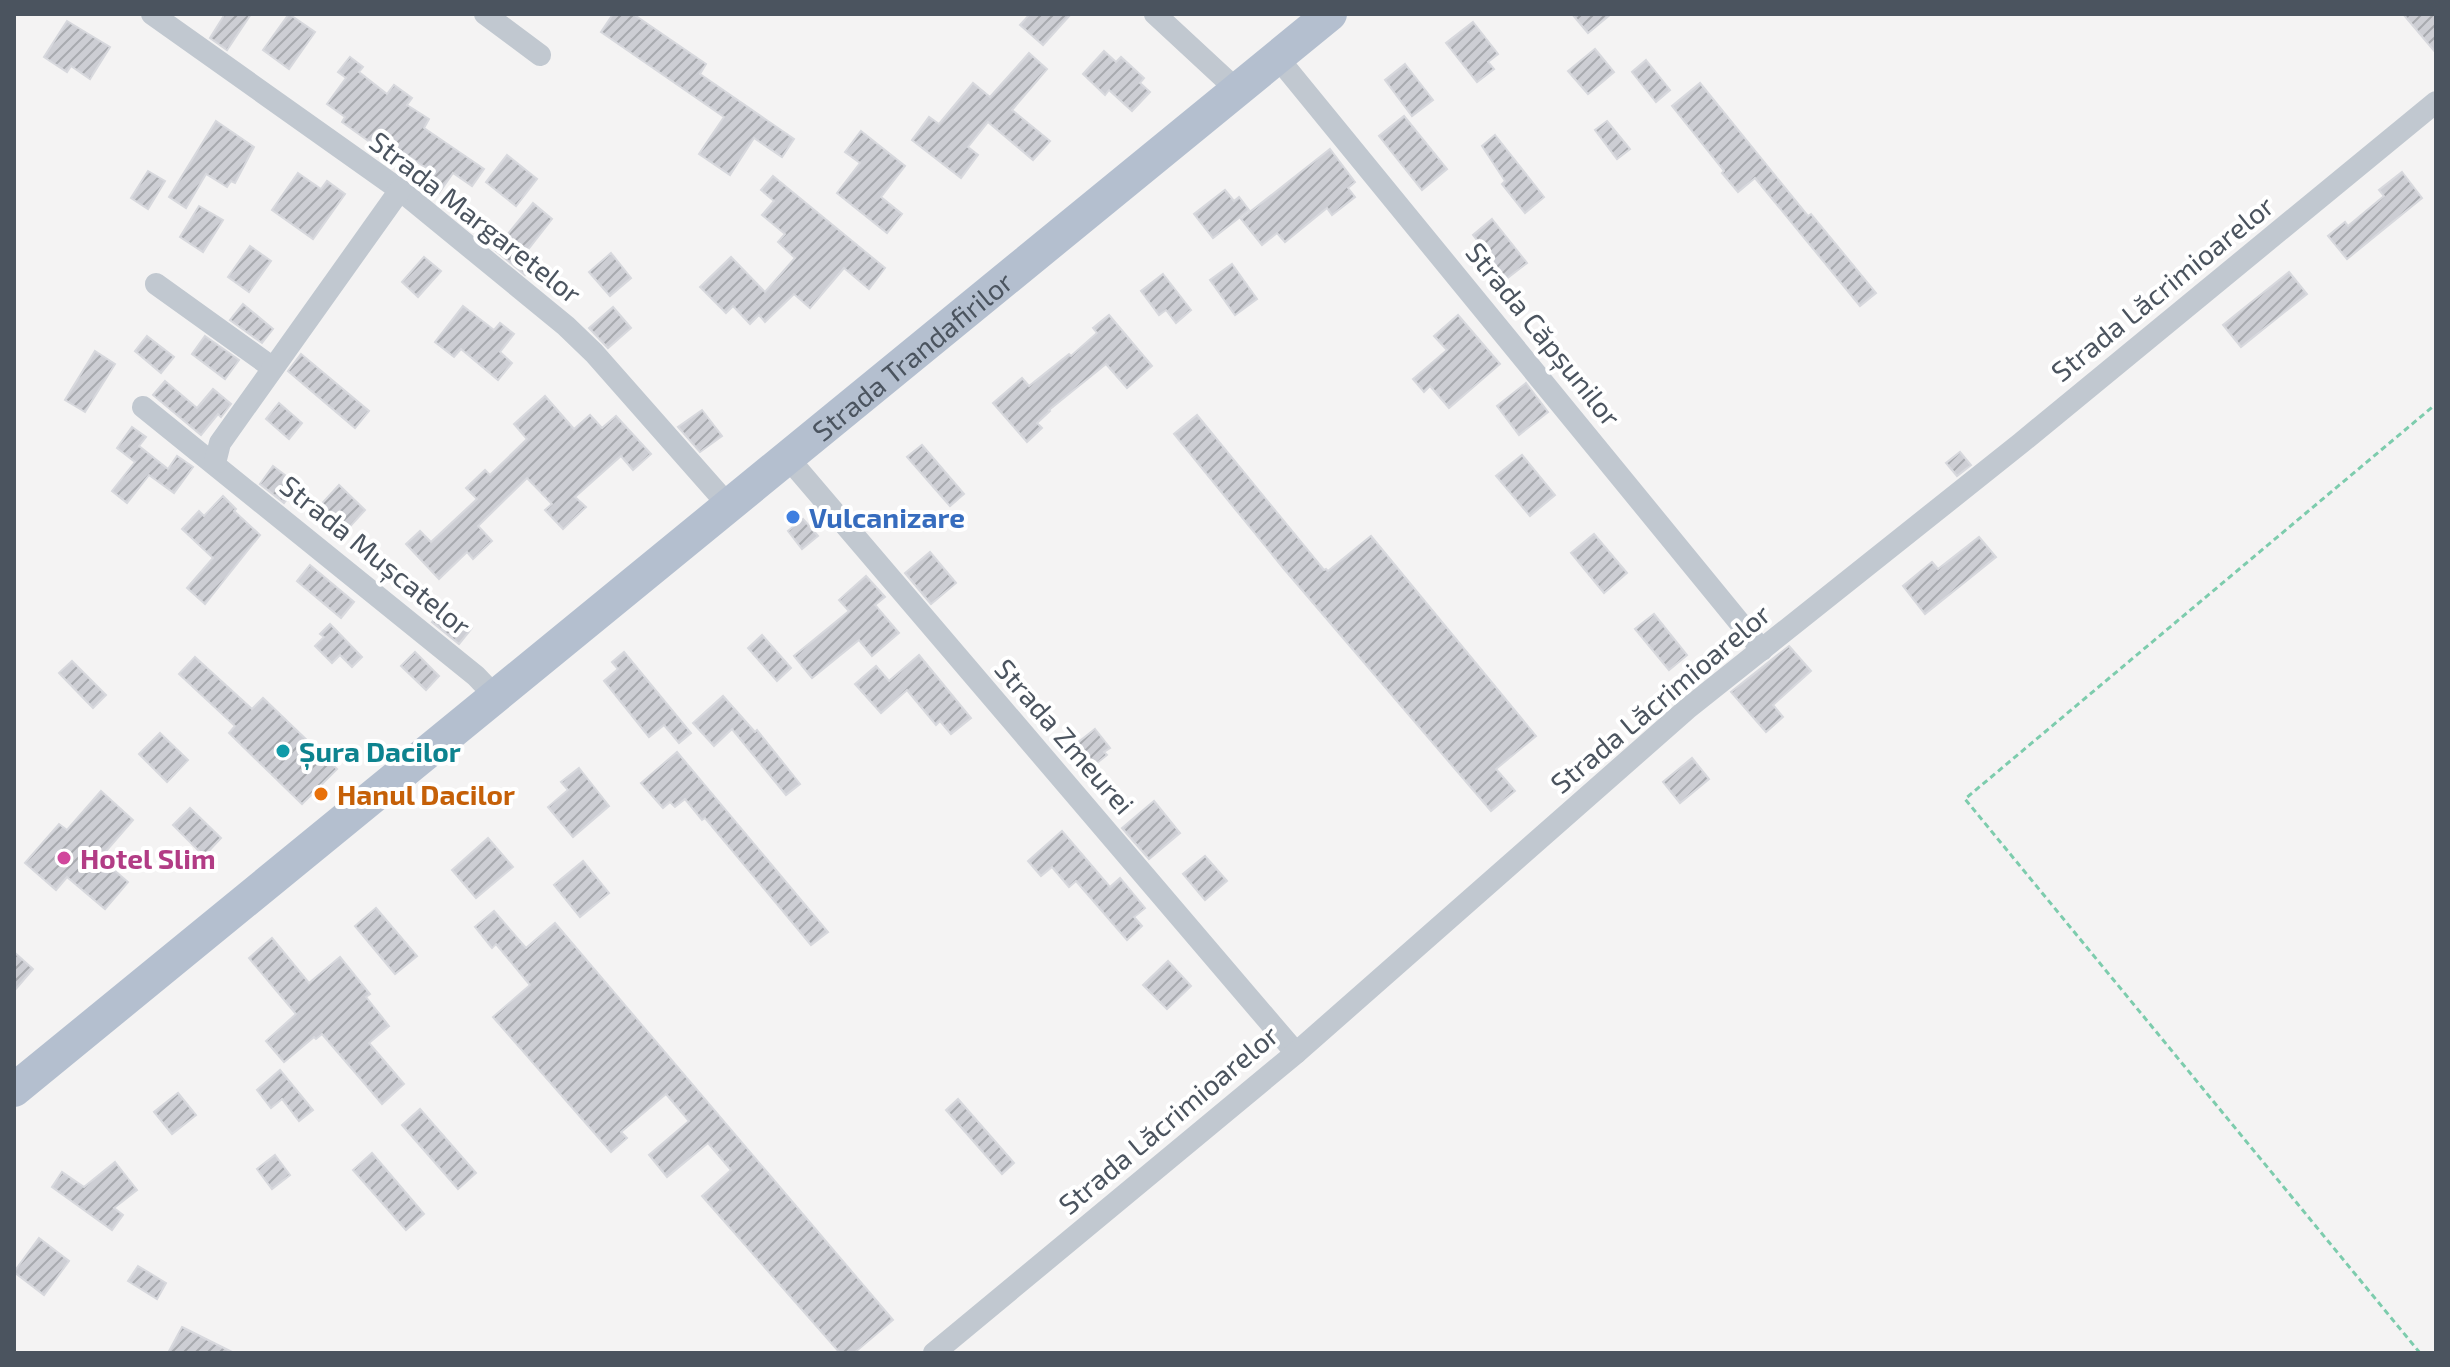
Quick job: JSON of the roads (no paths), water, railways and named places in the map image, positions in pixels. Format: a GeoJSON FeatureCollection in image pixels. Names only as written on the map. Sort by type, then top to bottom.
{"type":"FeatureCollection","features":[{"type":"Feature","properties":{"kind":"main road","name":"Strada Trandafirilor"},"geometry":{"type":"LineString","coordinates":[[14,1090],[1330,14]]}},
{"type":"Feature","properties":{"kind":"street","name":"Strada Margaretelor"},"geometry":{"type":"LineString","coordinates":[[152,14],[400,190],[566,326],[594,353],[729,506]]}},
{"type":"Feature","properties":{"kind":"street"},"geometry":{"type":"LineString","coordinates":[[485,14],[540,55]]}},
{"type":"Feature","properties":{"kind":"street"},"geometry":{"type":"LineString","coordinates":[[1155,14],[1237,90]]}},
{"type":"Feature","properties":{"kind":"street","name":"Strada Căpșunilor"},"geometry":{"type":"LineString","coordinates":[[1277,57],[1762,650]]}},
{"type":"Feature","properties":{"kind":"street","name":"Strada Lăcrimioarelor"},"geometry":{"type":"LineString","coordinates":[[934,1353],[1296,1053],[1687,709],[2021,443],[2436,102]]}},
{"type":"Feature","properties":{"kind":"street"},"geometry":{"type":"LineString","coordinates":[[215,463],[220,443],[400,190]]}},
{"type":"Feature","properties":{"kind":"street"},"geometry":{"type":"LineString","coordinates":[[156,284],[273,368]]}},
{"type":"Feature","properties":{"kind":"street","name":"Strada Mușcatelor"},"geometry":{"type":"LineString","coordinates":[[143,407],[476,676],[495,696]]}},
{"type":"Feature","properties":{"kind":"street","name":"Strada Zmeurei"},"geometry":{"type":"LineString","coordinates":[[788,458],[1296,1053]]}},
{"type":"Feature","properties":{"kind":"place","name":"Vulcanizare"},"geometry":{"type":"Point","coordinates":[793,517]}},
{"type":"Feature","properties":{"kind":"place","name":"Șura Dacilor"},"geometry":{"type":"Point","coordinates":[283,751]}},
{"type":"Feature","properties":{"kind":"place","name":"Hanul Dacilor"},"geometry":{"type":"Point","coordinates":[321,794]}},
{"type":"Feature","properties":{"kind":"place","name":"Hotel Slim"},"geometry":{"type":"Point","coordinates":[64,858]}}]}
